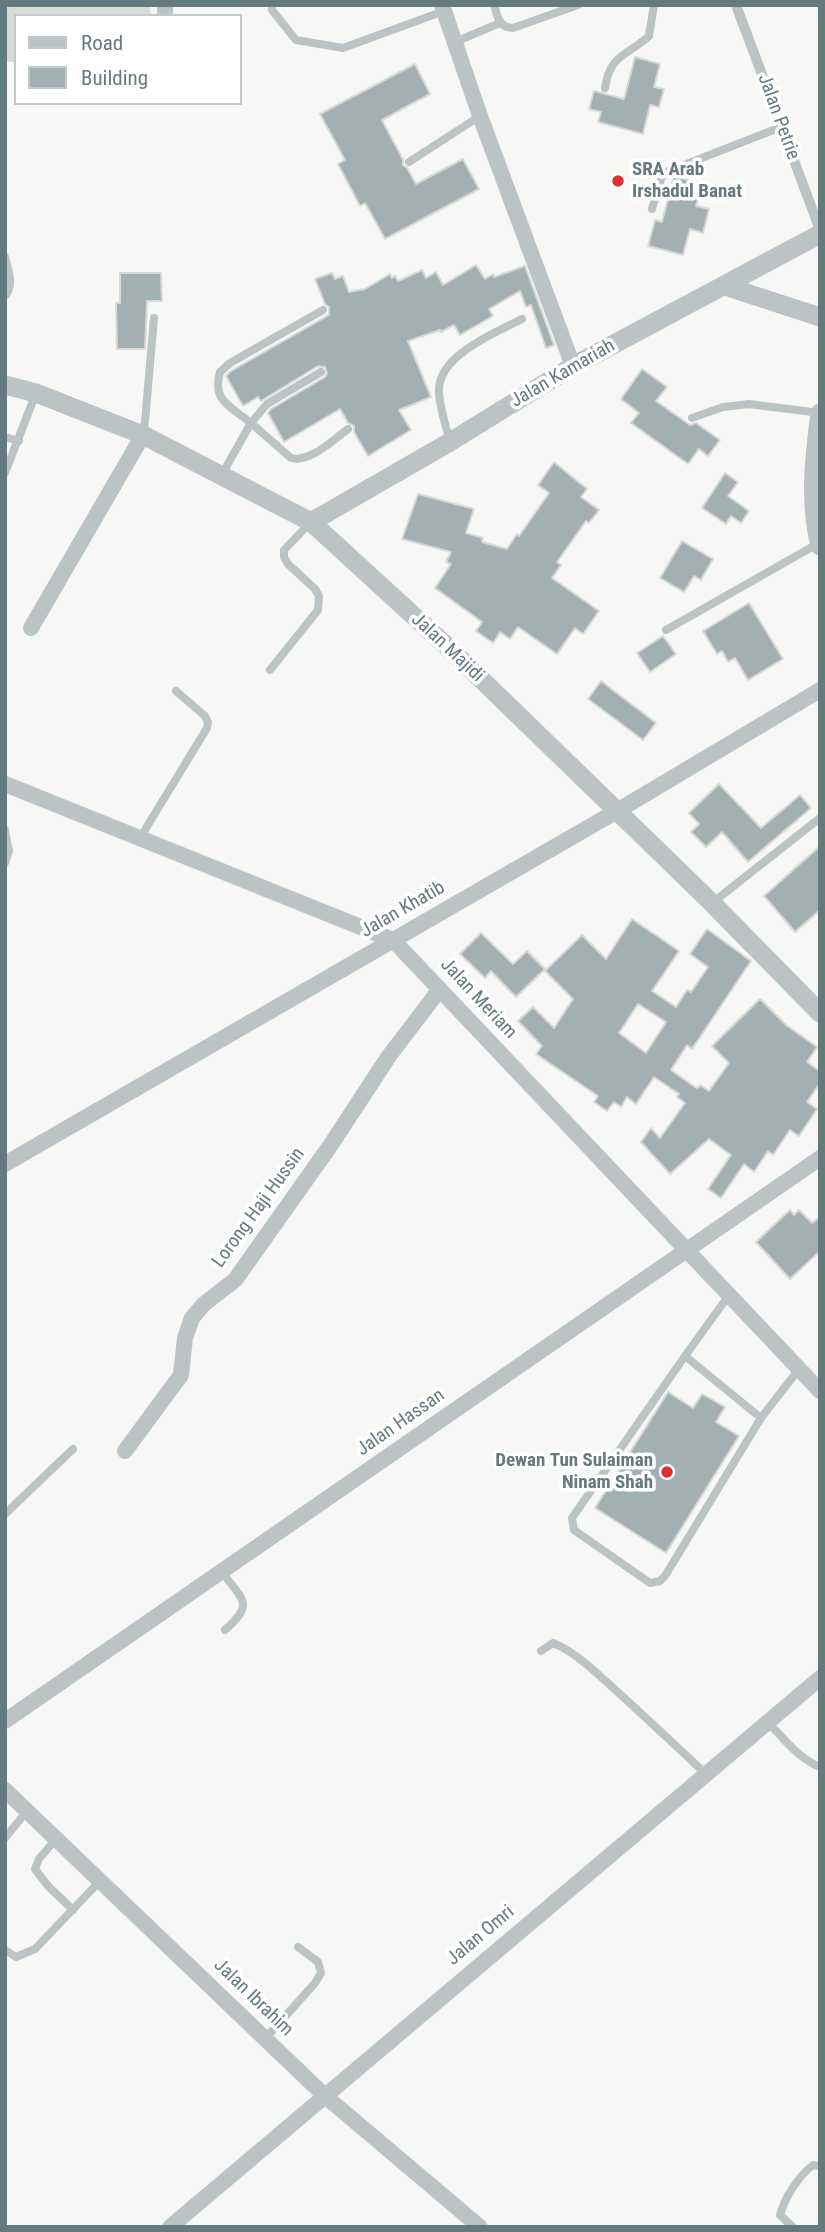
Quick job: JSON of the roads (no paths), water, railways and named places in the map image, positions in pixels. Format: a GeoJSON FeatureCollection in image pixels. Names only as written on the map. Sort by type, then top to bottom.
{"type":"FeatureCollection","features":[{"type":"Feature","properties":{"kind":"street","name":"Jalan Petrie"},"geometry":{"type":"LineString","coordinates":[[736,5],[820,232]]}},
{"type":"Feature","properties":{"kind":"street"},"geometry":{"type":"LineString","coordinates":[[443,8],[573,366]]}},
{"type":"Feature","properties":{"kind":"street","name":"Jalan Kamariah"},"geometry":{"type":"LineString","coordinates":[[311,522],[450,442],[573,366],[725,286],[820,232]]}},
{"type":"Feature","properties":{"kind":"street"},"geometry":{"type":"LineString","coordinates":[[725,286],[820,317]]}},
{"type":"Feature","properties":{"kind":"street","name":"Jalan Majidi"},"geometry":{"type":"LineString","coordinates":[[5,385],[36,393],[143,435],[311,522],[451,650],[712,903],[820,1013]]}},
{"type":"Feature","properties":{"kind":"street"},"geometry":{"type":"LineString","coordinates":[[819,545],[813,512],[813,488],[820,413]]}},
{"type":"Feature","properties":{"kind":"street"},"geometry":{"type":"LineString","coordinates":[[31,628],[143,435]]}},
{"type":"Feature","properties":{"kind":"street","name":"Jalan Khatib"},"geometry":{"type":"LineString","coordinates":[[5,1164],[617,811],[820,690]]}},
{"type":"Feature","properties":{"kind":"street","name":"Jalan Meriam"},"geometry":{"type":"LineString","coordinates":[[7,789],[140,838],[393,940],[820,1391]]}},
{"type":"Feature","properties":{"kind":"street","name":"Lorong Haji Hussin"},"geometry":{"type":"LineString","coordinates":[[125,1451],[181,1375],[185,1338],[192,1318],[204,1304],[235,1280],[330,1146],[389,1056],[440,989]]}},
{"type":"Feature","properties":{"kind":"street","name":"Jalan Hassan"},"geometry":{"type":"LineString","coordinates":[[5,1721],[820,1158]]}},
{"type":"Feature","properties":{"kind":"street","name":"Jalan Omri"},"geometry":{"type":"LineString","coordinates":[[170,2227],[820,1678]]}},
{"type":"Feature","properties":{"kind":"street","name":"Jalan Ibrahim"},"geometry":{"type":"LineString","coordinates":[[5,1790],[325,2096],[481,2227]]}},
{"type":"Feature","properties":{"kind":"lane"},"geometry":{"type":"LineString","coordinates":[[272,5],[272,10],[296,40],[343,48],[443,8]]}},
{"type":"Feature","properties":{"kind":"lane"},"geometry":{"type":"LineString","coordinates":[[494,5],[500,23],[513,28],[578,5]]}},
{"type":"Feature","properties":{"kind":"lane"},"geometry":{"type":"LineString","coordinates":[[604,88],[607,72],[612,64],[649,36],[654,5]]}},
{"type":"Feature","properties":{"kind":"lane"},"geometry":{"type":"LineString","coordinates":[[455,41],[500,23]]}},
{"type":"Feature","properties":{"kind":"lane"},"geometry":{"type":"LineString","coordinates":[[409,162],[480,116]]}},
{"type":"Feature","properties":{"kind":"lane"},"geometry":{"type":"LineString","coordinates":[[652,209],[660,179],[666,172],[781,127]]}},
{"type":"Feature","properties":{"kind":"lane"},"geometry":{"type":"LineString","coordinates":[[5,257],[11,281],[9,292],[5,296]]}},
{"type":"Feature","properties":{"kind":"lane"},"geometry":{"type":"LineString","coordinates":[[323,310],[230,363],[220,372],[217,391],[220,398],[291,458],[298,460],[309,456],[348,429]]}},
{"type":"Feature","properties":{"kind":"lane"},"geometry":{"type":"LineString","coordinates":[[143,435],[155,318]]}},
{"type":"Feature","properties":{"kind":"lane"},"geometry":{"type":"LineString","coordinates":[[450,442],[438,391],[442,375],[450,362],[474,345],[522,319]]}},
{"type":"Feature","properties":{"kind":"lane"},"geometry":{"type":"LineString","coordinates":[[221,476],[251,423],[267,404],[321,372]]}},
{"type":"Feature","properties":{"kind":"lane"},"geometry":{"type":"LineString","coordinates":[[5,473],[36,393]]}},
{"type":"Feature","properties":{"kind":"lane"},"geometry":{"type":"LineString","coordinates":[[692,418],[723,407],[749,404],[820,413]]}},
{"type":"Feature","properties":{"kind":"lane"},"geometry":{"type":"LineString","coordinates":[[5,437],[19,441]]}},
{"type":"Feature","properties":{"kind":"lane"},"geometry":{"type":"LineString","coordinates":[[270,670],[318,610],[319,596],[315,589],[284,557],[284,550],[311,522]]}},
{"type":"Feature","properties":{"kind":"lane"},"geometry":{"type":"LineString","coordinates":[[666,630],[819,545]]}},
{"type":"Feature","properties":{"kind":"lane"},"geometry":{"type":"LineString","coordinates":[[140,838],[207,728],[205,716],[176,691]]}},
{"type":"Feature","properties":{"kind":"lane"},"geometry":{"type":"LineString","coordinates":[[712,903],[820,818]]}},
{"type":"Feature","properties":{"kind":"lane"},"geometry":{"type":"LineString","coordinates":[[5,830],[9,851],[5,863]]}},
{"type":"Feature","properties":{"kind":"lane"},"geometry":{"type":"LineString","coordinates":[[729,1295],[572,1518],[574,1530],[650,1583],[660,1581],[761,1418],[799,1369]]}},
{"type":"Feature","properties":{"kind":"lane"},"geometry":{"type":"LineString","coordinates":[[685,1356],[761,1418]]}},
{"type":"Feature","properties":{"kind":"lane"},"geometry":{"type":"LineString","coordinates":[[5,1514],[73,1448]]}},
{"type":"Feature","properties":{"kind":"lane"},"geometry":{"type":"LineString","coordinates":[[222,1572],[243,1601],[244,1607],[242,1615],[225,1630]]}},
{"type":"Feature","properties":{"kind":"lane"},"geometry":{"type":"LineString","coordinates":[[541,1651],[553,1643],[575,1655],[705,1774]]}},
{"type":"Feature","properties":{"kind":"lane"},"geometry":{"type":"LineString","coordinates":[[768,1722],[796,1752],[808,1762],[820,1767]]}},
{"type":"Feature","properties":{"kind":"lane"},"geometry":{"type":"LineString","coordinates":[[5,1838],[27,1811]]}},
{"type":"Feature","properties":{"kind":"lane"},"geometry":{"type":"LineString","coordinates":[[56,1839],[39,1859],[35,1869],[73,1910]]}},
{"type":"Feature","properties":{"kind":"lane"},"geometry":{"type":"LineString","coordinates":[[5,1950],[16,1957],[35,1949],[100,1881]]}},
{"type":"Feature","properties":{"kind":"lane"},"geometry":{"type":"LineString","coordinates":[[265,2039],[321,1973],[318,1962],[298,1947]]}},
{"type":"Feature","properties":{"kind":"lane"},"geometry":{"type":"LineString","coordinates":[[793,2227],[779,2215],[783,2203],[805,2171],[813,2165],[820,2166]]}},
{"type":"Feature","properties":{"kind":"place","name":"SRA Arab Irshadul Banat"},"geometry":{"type":"Point","coordinates":[618,181]}},
{"type":"Feature","properties":{"kind":"place","name":"Dewan Tun Sulaiman Ninam Shah"},"geometry":{"type":"Point","coordinates":[667,1472]}}]}
